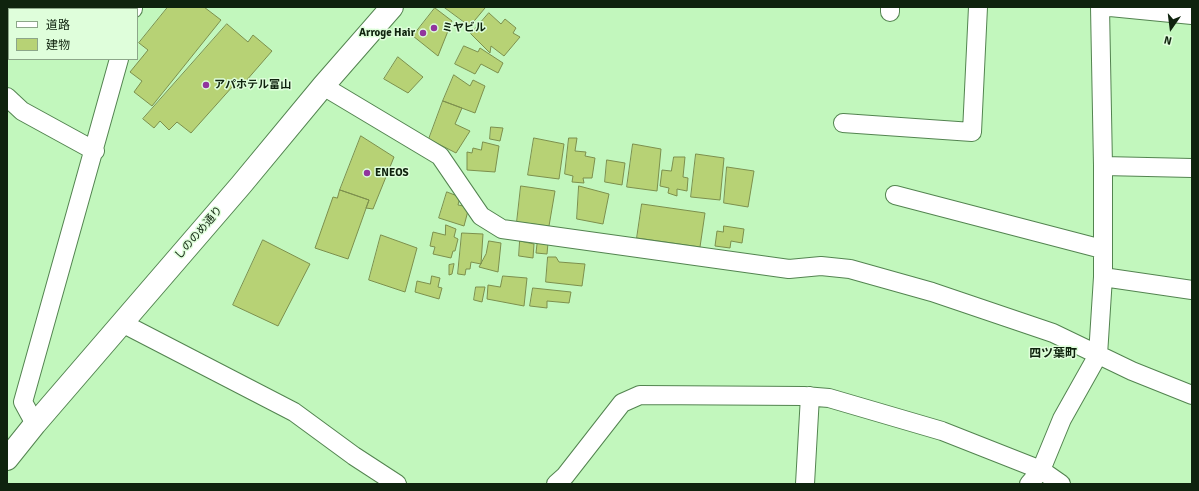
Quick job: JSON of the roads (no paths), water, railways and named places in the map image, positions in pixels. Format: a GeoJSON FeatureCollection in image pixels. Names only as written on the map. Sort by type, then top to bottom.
{"type":"FeatureCollection","features":[{"type":"Feature","properties":{"kind":"main road","name":"しののめ通り"},"geometry":{"type":"LineString","coordinates":[[7,459],[35,424],[392,7]]}},
{"type":"Feature","properties":{"kind":"street"},"geometry":{"type":"LineString","coordinates":[[843,123],[972,132],[978,7]]}},
{"type":"Feature","properties":{"kind":"street"},"geometry":{"type":"LineString","coordinates":[[1029,484],[1041,470],[1062,419],[1098,354],[1103,277],[1103,166],[1100,7]]}},
{"type":"Feature","properties":{"kind":"street"},"geometry":{"type":"LineString","coordinates":[[1110,7],[1192,15]]}},
{"type":"Feature","properties":{"kind":"street"},"geometry":{"type":"LineString","coordinates":[[35,424],[23,402],[95,151],[119,60]]}},
{"type":"Feature","properties":{"kind":"street"},"geometry":{"type":"LineString","coordinates":[[323,86],[440,156],[481,216],[502,229],[789,269],[821,266],[850,269],[932,292],[1052,334],[1132,371],[1192,396]]}},
{"type":"Feature","properties":{"kind":"street"},"geometry":{"type":"LineString","coordinates":[[7,97],[22,111],[95,151]]}},
{"type":"Feature","properties":{"kind":"street"},"geometry":{"type":"LineString","coordinates":[[1103,166],[1192,168]]}},
{"type":"Feature","properties":{"kind":"street"},"geometry":{"type":"LineString","coordinates":[[895,195],[1102,248]]}},
{"type":"Feature","properties":{"kind":"street"},"geometry":{"type":"LineString","coordinates":[[1103,277],[1192,290]]}},
{"type":"Feature","properties":{"kind":"street"},"geometry":{"type":"LineString","coordinates":[[122,323],[294,412],[354,456],[397,484]]}},
{"type":"Feature","properties":{"kind":"street"},"geometry":{"type":"LineString","coordinates":[[556,484],[565,476],[622,403],[640,395],[810,396],[829,398],[942,431],[1041,470],[1061,484]]}},
{"type":"Feature","properties":{"kind":"street"},"geometry":{"type":"LineString","coordinates":[[805,484],[810,396]]}},
{"type":"Feature","properties":{"kind":"place","name":"ミヤビル"},"geometry":{"type":"Point","coordinates":[434,28]}},
{"type":"Feature","properties":{"kind":"place","name":"Arroge Hair"},"geometry":{"type":"Point","coordinates":[423,33]}},
{"type":"Feature","properties":{"kind":"place","name":"アパホテル富山"},"geometry":{"type":"Point","coordinates":[206,85]}},
{"type":"Feature","properties":{"kind":"place","name":"ENEOS"},"geometry":{"type":"Point","coordinates":[367,173]}},
{"type":"Feature","properties":{"kind":"district","name":"四ツ葉町"},"geometry":{"type":"Point","coordinates":[1053,354]}}]}
